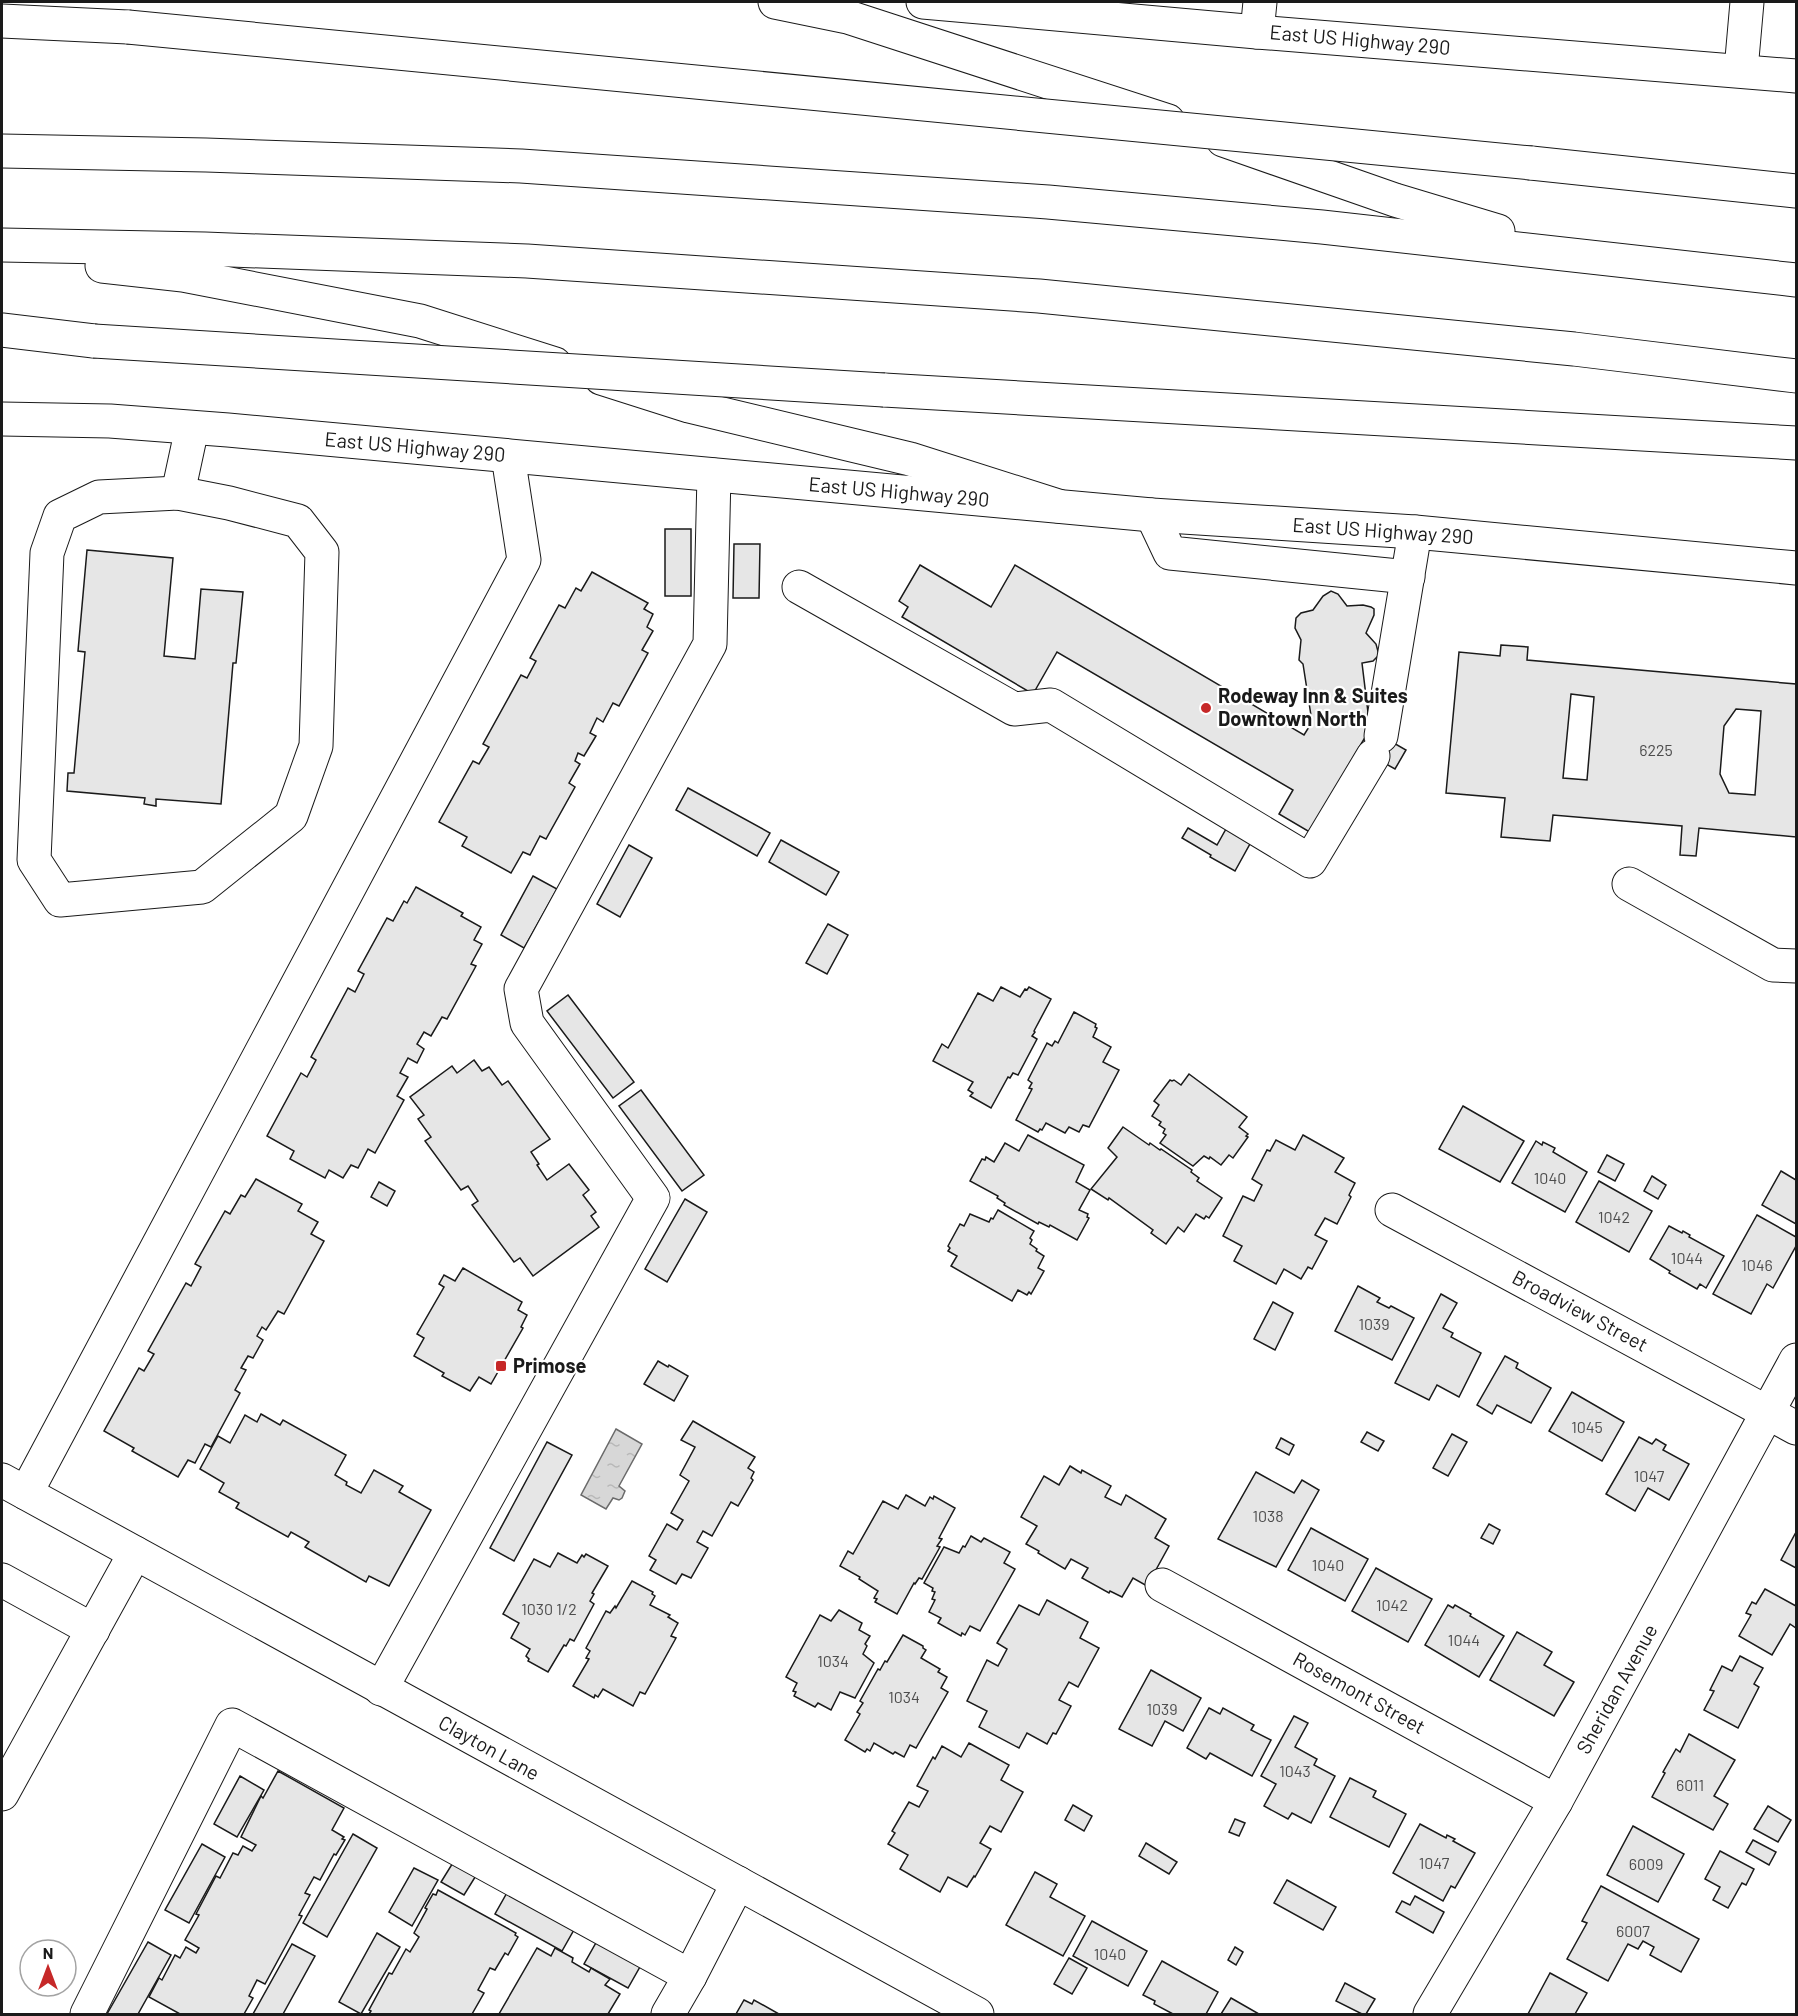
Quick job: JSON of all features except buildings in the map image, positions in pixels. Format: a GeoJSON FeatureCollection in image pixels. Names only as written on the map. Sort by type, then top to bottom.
{"type":"FeatureCollection","features":[{"type":"Feature","properties":{"kind":"main road"},"geometry":{"type":"LineString","coordinates":[[775,2],[859,20],[1286,160],[1395,200],[1578,255]]}},
{"type":"Feature","properties":{"kind":"main road","name":"East US Highway 290"},"geometry":{"type":"LineString","coordinates":[[940,2],[1258,17],[1797,76]]}},
{"type":"Feature","properties":{"kind":"main road"},"geometry":{"type":"LineString","coordinates":[[1741,70],[1747,2]]}},
{"type":"Feature","properties":{"kind":"main road"},"geometry":{"type":"LineString","coordinates":[[2,21],[128,27],[1531,163],[1797,191]]}},
{"type":"Feature","properties":{"kind":"main road"},"geometry":{"type":"LineString","coordinates":[[2,151],[206,154],[521,166],[810,184],[1060,203],[1322,227],[1797,280]]}},
{"type":"Feature","properties":{"kind":"main road"},"geometry":{"type":"LineString","coordinates":[[2,245],[205,249],[527,261],[982,291],[1574,349],[1797,376]]}},
{"type":"Feature","properties":{"kind":"main road"},"geometry":{"type":"LineString","coordinates":[[2,255],[183,275],[420,321],[689,406],[910,459],[1058,506]]}},
{"type":"Feature","properties":{"kind":"main road"},"geometry":{"type":"LineString","coordinates":[[2,330],[94,340],[884,390],[1797,443]]}},
{"type":"Feature","properties":{"kind":"main road"},"geometry":{"type":"LineString","coordinates":[[2,346],[94,340]]}},
{"type":"Feature","properties":{"kind":"main road","name":"East US Highway 290"},"geometry":{"type":"LineString","coordinates":[[2,419],[110,421],[1152,515],[1415,532],[1797,568]]}},
{"type":"Feature","properties":{"kind":"main road"},"geometry":{"type":"LineString","coordinates":[[178,493],[192,428]]}},
{"type":"Feature","properties":{"kind":"main road"},"geometry":{"type":"LineString","coordinates":[[14,1487],[524,560],[508,456]]}},
{"type":"Feature","properties":{"kind":"main road"},"geometry":{"type":"LineString","coordinates":[[381,1689],[653,1198],[527,1023],[521,989],[710,644],[714,475]]}},
{"type":"Feature","properties":{"kind":"main road"},"geometry":{"type":"LineString","coordinates":[[178,493],[229,502],[298,521],[322,552],[316,746],[291,816],[202,887],[60,900],[34,860],[47,553],[60,516],[99,497],[178,493]]}},
{"type":"Feature","properties":{"kind":"main road"},"geometry":{"type":"LineString","coordinates":[[1152,515],[1170,553],[1407,577]]}},
{"type":"Feature","properties":{"kind":"main road"},"geometry":{"type":"LineString","coordinates":[[799,587],[1014,709],[1051,705],[1310,861],[1377,746],[1415,532]]}},
{"type":"Feature","properties":{"kind":"main road"},"geometry":{"type":"LineString","coordinates":[[1629,884],[1773,965],[1797,966]]}},
{"type":"Feature","properties":{"kind":"main road","name":"Broadview Street"},"geometry":{"type":"LineString","coordinates":[[1392,1210],[1797,1428]]}},
{"type":"Feature","properties":{"kind":"main road","name":"Sheridan Avenue"},"geometry":{"type":"LineString","coordinates":[[1430,2014],[1556,1801],[1797,1360]]}},
{"type":"Feature","properties":{"kind":"main road","name":"Clayton Lane"},"geometry":{"type":"LineString","coordinates":[[14,1487],[977,2014]]}},
{"type":"Feature","properties":{"kind":"main road"},"geometry":{"type":"LineString","coordinates":[[2,1794],[135,1553]]}},
{"type":"Feature","properties":{"kind":"main road"},"geometry":{"type":"LineString","coordinates":[[2,1580],[93,1630]]}},
{"type":"Feature","properties":{"kind":"main road","name":"Rosemont Street"},"geometry":{"type":"LineString","coordinates":[[1162,1585],[1556,1801]]}},
{"type":"Feature","properties":{"kind":"main road"},"geometry":{"type":"LineString","coordinates":[[87,2014],[232,1725],[690,1976]]}},
{"type":"Feature","properties":{"kind":"main road"},"geometry":{"type":"LineString","coordinates":[[668,2014],[738,1883]]}},
{"type":"Feature","properties":{"kind":"water"},"geometry":{"type":"Polygon","coordinates":[[[616,1429],[642,1444],[619,1486],[625,1491],[622,1498],[619,1500],[613,1498],[606,1509],[581,1495],[616,1429]]]}},
{"type":"Feature","properties":{"kind":"place","name":"Rodeway Inn & Suites Downtown North"},"geometry":{"type":"Point","coordinates":[1206,708]}},
{"type":"Feature","properties":{"kind":"place","name":"Primose"},"geometry":{"type":"Point","coordinates":[501,1366]}}]}
